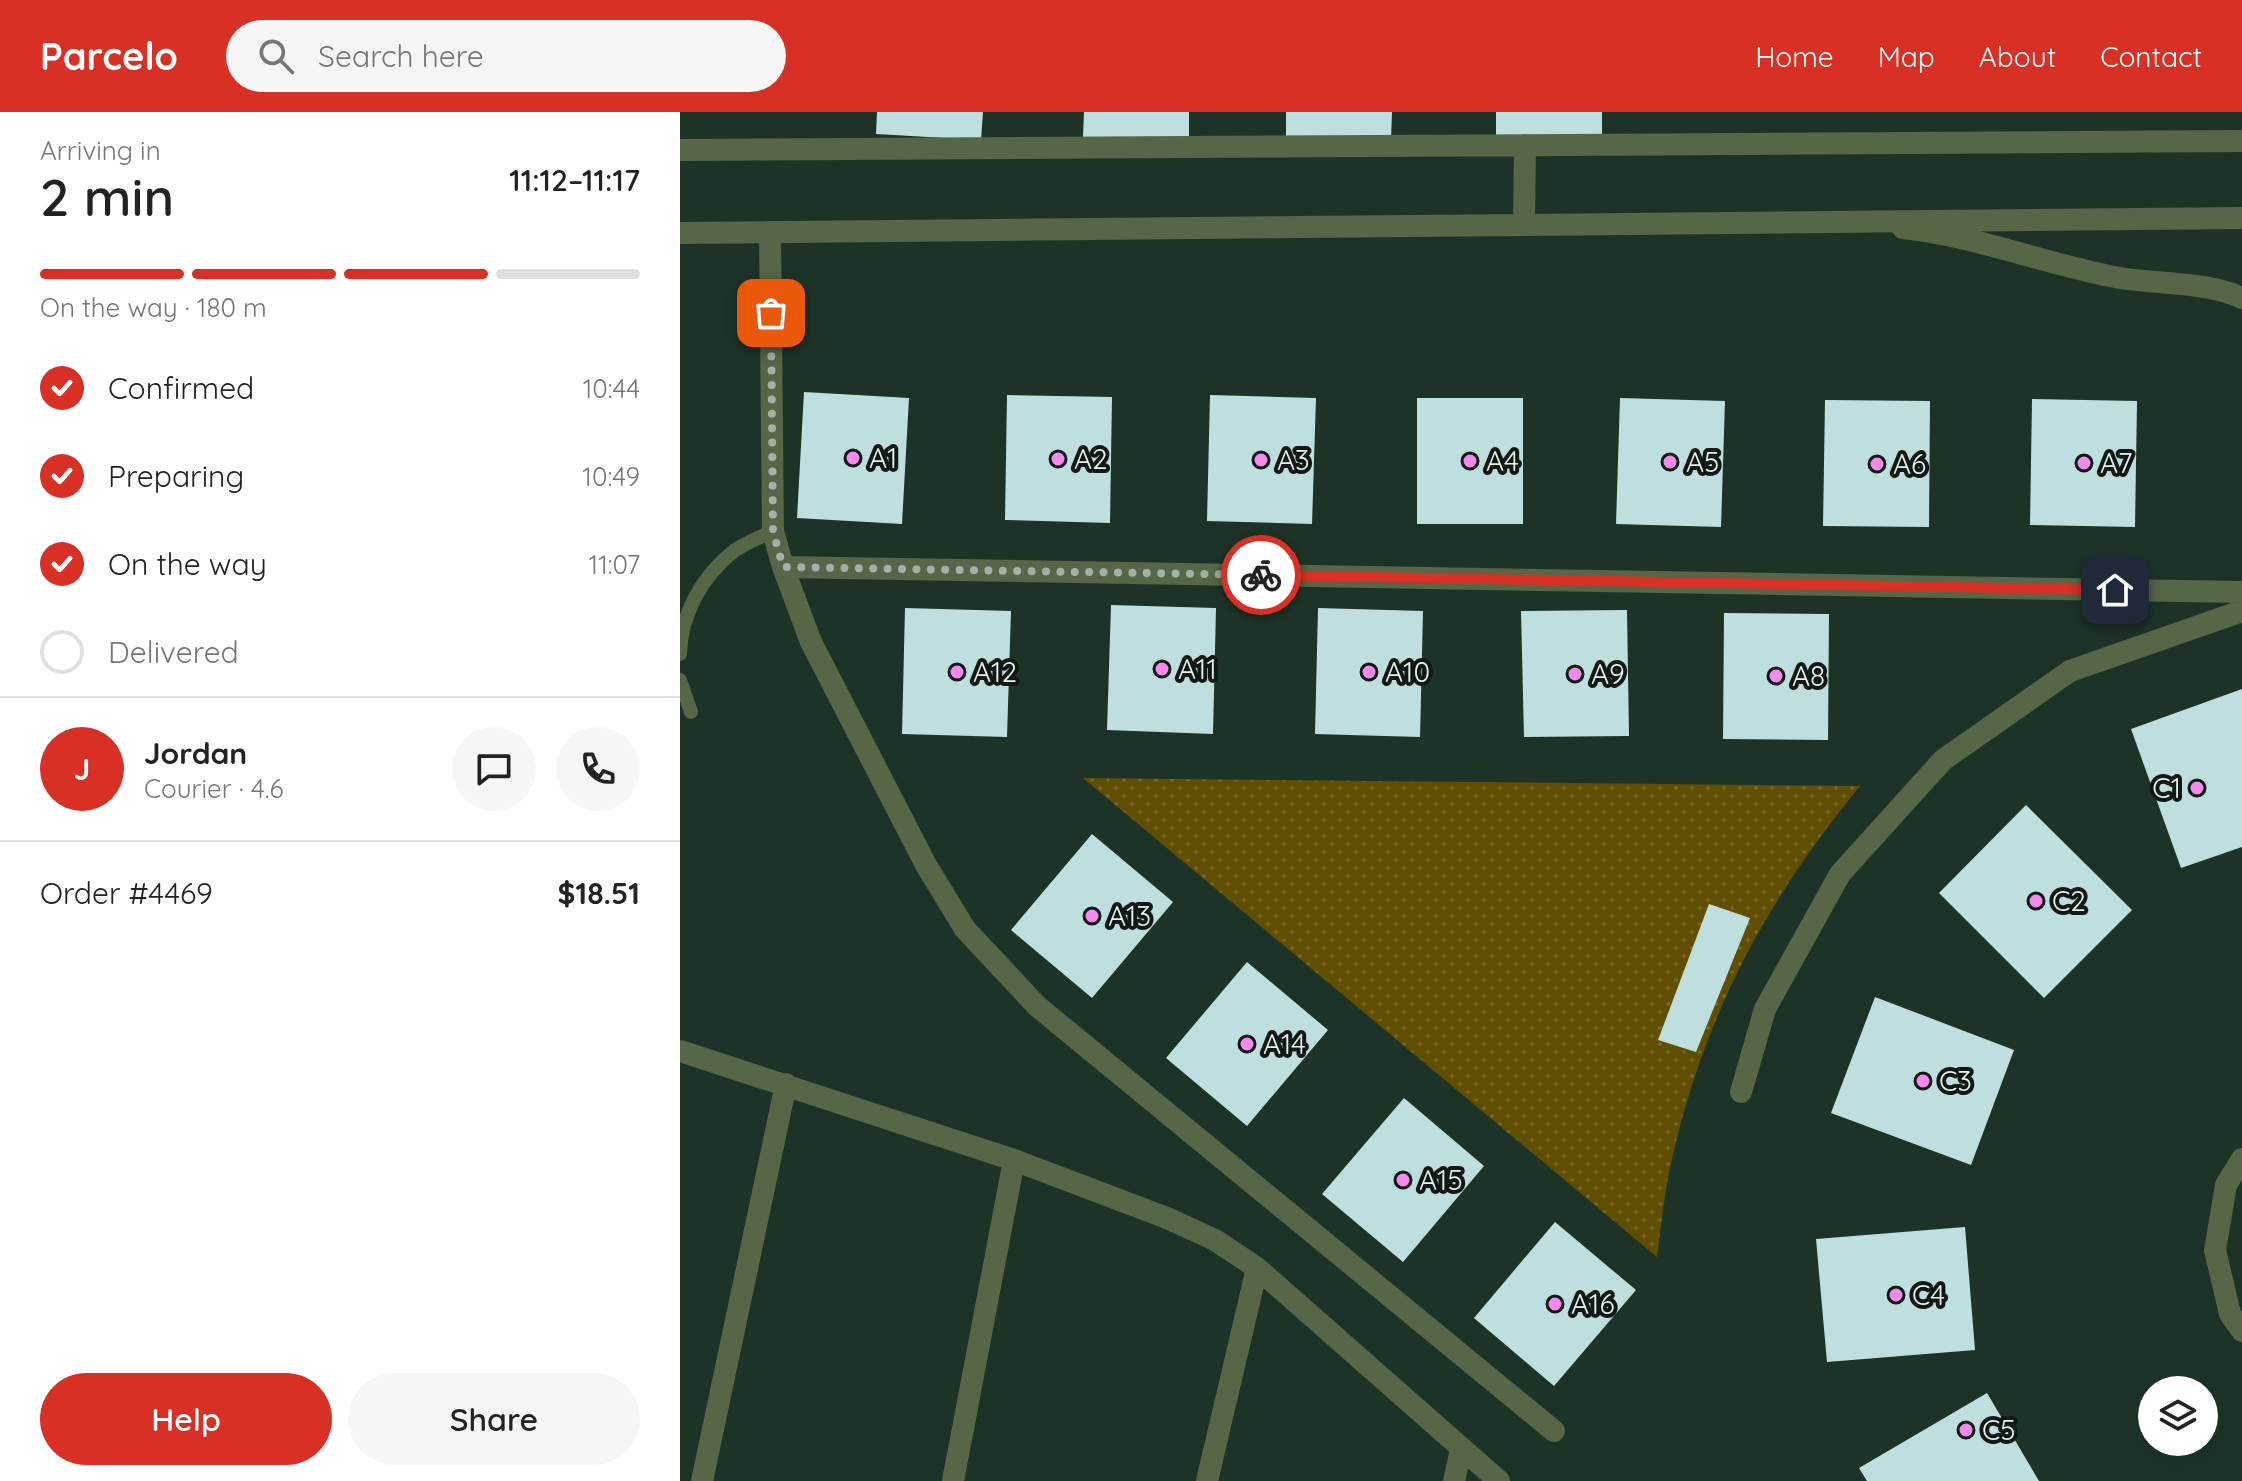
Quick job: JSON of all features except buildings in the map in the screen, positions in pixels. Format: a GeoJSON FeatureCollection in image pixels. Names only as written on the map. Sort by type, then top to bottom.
{"type":"FeatureCollection","features":[{"type":"Feature","properties":{"kind":"street"},"geometry":{"type":"LineString","coordinates":[[680,150],[2242,141]]}},
{"type":"Feature","properties":{"kind":"street"},"geometry":{"type":"LineString","coordinates":[[1524,225],[1525,145]]}},
{"type":"Feature","properties":{"kind":"street"},"geometry":{"type":"LineString","coordinates":[[680,233],[2242,218]]}},
{"type":"Feature","properties":{"kind":"street"},"geometry":{"type":"LineString","coordinates":[[1854,222],[1961,237],[2064,266],[2120,278],[2219,291],[2242,298]]}},
{"type":"Feature","properties":{"kind":"street"},"geometry":{"type":"LineString","coordinates":[[770,232],[773,531],[783,567],[811,642],[926,865],[965,929],[1037,1006],[1554,1431]]}},
{"type":"Feature","properties":{"kind":"street"},"geometry":{"type":"LineString","coordinates":[[783,567],[2242,592]]}},
{"type":"Feature","properties":{"kind":"street"},"geometry":{"type":"LineString","coordinates":[[1741,1092],[1765,1009],[1840,874],[1943,760],[2070,671],[2242,611]]}},
{"type":"Feature","properties":{"kind":"street"},"geometry":{"type":"LineString","coordinates":[[680,1051],[1014,1160],[1167,1218],[1215,1240],[1257,1268],[1499,1481]]}},
{"type":"Feature","properties":{"kind":"street"},"geometry":{"type":"LineString","coordinates":[[702,1481],[786,1084]]}},
{"type":"Feature","properties":{"kind":"street"},"geometry":{"type":"LineString","coordinates":[[2242,1159],[2226,1185],[2215,1250],[2230,1314],[2242,1331]]}},
{"type":"Feature","properties":{"kind":"street"},"geometry":{"type":"LineString","coordinates":[[953,1481],[1014,1160]]}},
{"type":"Feature","properties":{"kind":"street"},"geometry":{"type":"LineString","coordinates":[[1207,1481],[1257,1268]]}},
{"type":"Feature","properties":{"kind":"street"},"geometry":{"type":"LineString","coordinates":[[1454,1481],[1461,1450]]}},
{"type":"Feature","properties":{"kind":"lane"},"geometry":{"type":"LineString","coordinates":[[680,654],[680,639],[689,608],[708,578],[735,551],[773,531]]}},
{"type":"Feature","properties":{"kind":"lane"},"geometry":{"type":"LineString","coordinates":[[680,680],[691,712]]}},
{"type":"Feature","properties":{"kind":"shaded area"},"geometry":{"type":"Polygon","coordinates":[[[1083,778],[1860,786],[1771,911],[1725,998],[1706,1044],[1676,1142],[1657,1257],[1083,778]]]}},
{"type":"Feature","properties":{"kind":"way so far"},"geometry":{"type":"LineString","coordinates":[[771,313],[773,531],[783,567],[1261,575]]}},
{"type":"Feature","properties":{"kind":"place","name":"A1"},"geometry":{"type":"Point","coordinates":[853,458]}},
{"type":"Feature","properties":{"kind":"place","name":"A2"},"geometry":{"type":"Point","coordinates":[1058,459]}},
{"type":"Feature","properties":{"kind":"place","name":"A3"},"geometry":{"type":"Point","coordinates":[1261,460]}},
{"type":"Feature","properties":{"kind":"place","name":"A4"},"geometry":{"type":"Point","coordinates":[1470,461]}},
{"type":"Feature","properties":{"kind":"place","name":"A5"},"geometry":{"type":"Point","coordinates":[1670,462]}},
{"type":"Feature","properties":{"kind":"place","name":"A7"},"geometry":{"type":"Point","coordinates":[2084,463]}},
{"type":"Feature","properties":{"kind":"place","name":"A6"},"geometry":{"type":"Point","coordinates":[1877,464]}},
{"type":"Feature","properties":{"kind":"place","name":"A11"},"geometry":{"type":"Point","coordinates":[1162,669]}},
{"type":"Feature","properties":{"kind":"place","name":"A12"},"geometry":{"type":"Point","coordinates":[957,672]}},
{"type":"Feature","properties":{"kind":"place","name":"A10"},"geometry":{"type":"Point","coordinates":[1369,672]}},
{"type":"Feature","properties":{"kind":"place","name":"A9"},"geometry":{"type":"Point","coordinates":[1575,674]}},
{"type":"Feature","properties":{"kind":"place","name":"A8"},"geometry":{"type":"Point","coordinates":[1776,676]}},
{"type":"Feature","properties":{"kind":"place","name":"C1"},"geometry":{"type":"Point","coordinates":[2197,788]}},
{"type":"Feature","properties":{"kind":"place","name":"C2"},"geometry":{"type":"Point","coordinates":[2036,901]}},
{"type":"Feature","properties":{"kind":"place","name":"A13"},"geometry":{"type":"Point","coordinates":[1092,916]}},
{"type":"Feature","properties":{"kind":"place","name":"A14"},"geometry":{"type":"Point","coordinates":[1247,1044]}},
{"type":"Feature","properties":{"kind":"place","name":"C3"},"geometry":{"type":"Point","coordinates":[1923,1081]}},
{"type":"Feature","properties":{"kind":"place","name":"A15"},"geometry":{"type":"Point","coordinates":[1403,1180]}},
{"type":"Feature","properties":{"kind":"place","name":"C4"},"geometry":{"type":"Point","coordinates":[1896,1295]}},
{"type":"Feature","properties":{"kind":"place","name":"A16"},"geometry":{"type":"Point","coordinates":[1555,1304]}},
{"type":"Feature","properties":{"kind":"place","name":"C5"},"geometry":{"type":"Point","coordinates":[1966,1430]}},
{"type":"Feature","properties":{"kind":"route"},"geometry":{"type":"LineString","coordinates":[[1261,575],[2115,590]]}}]}
